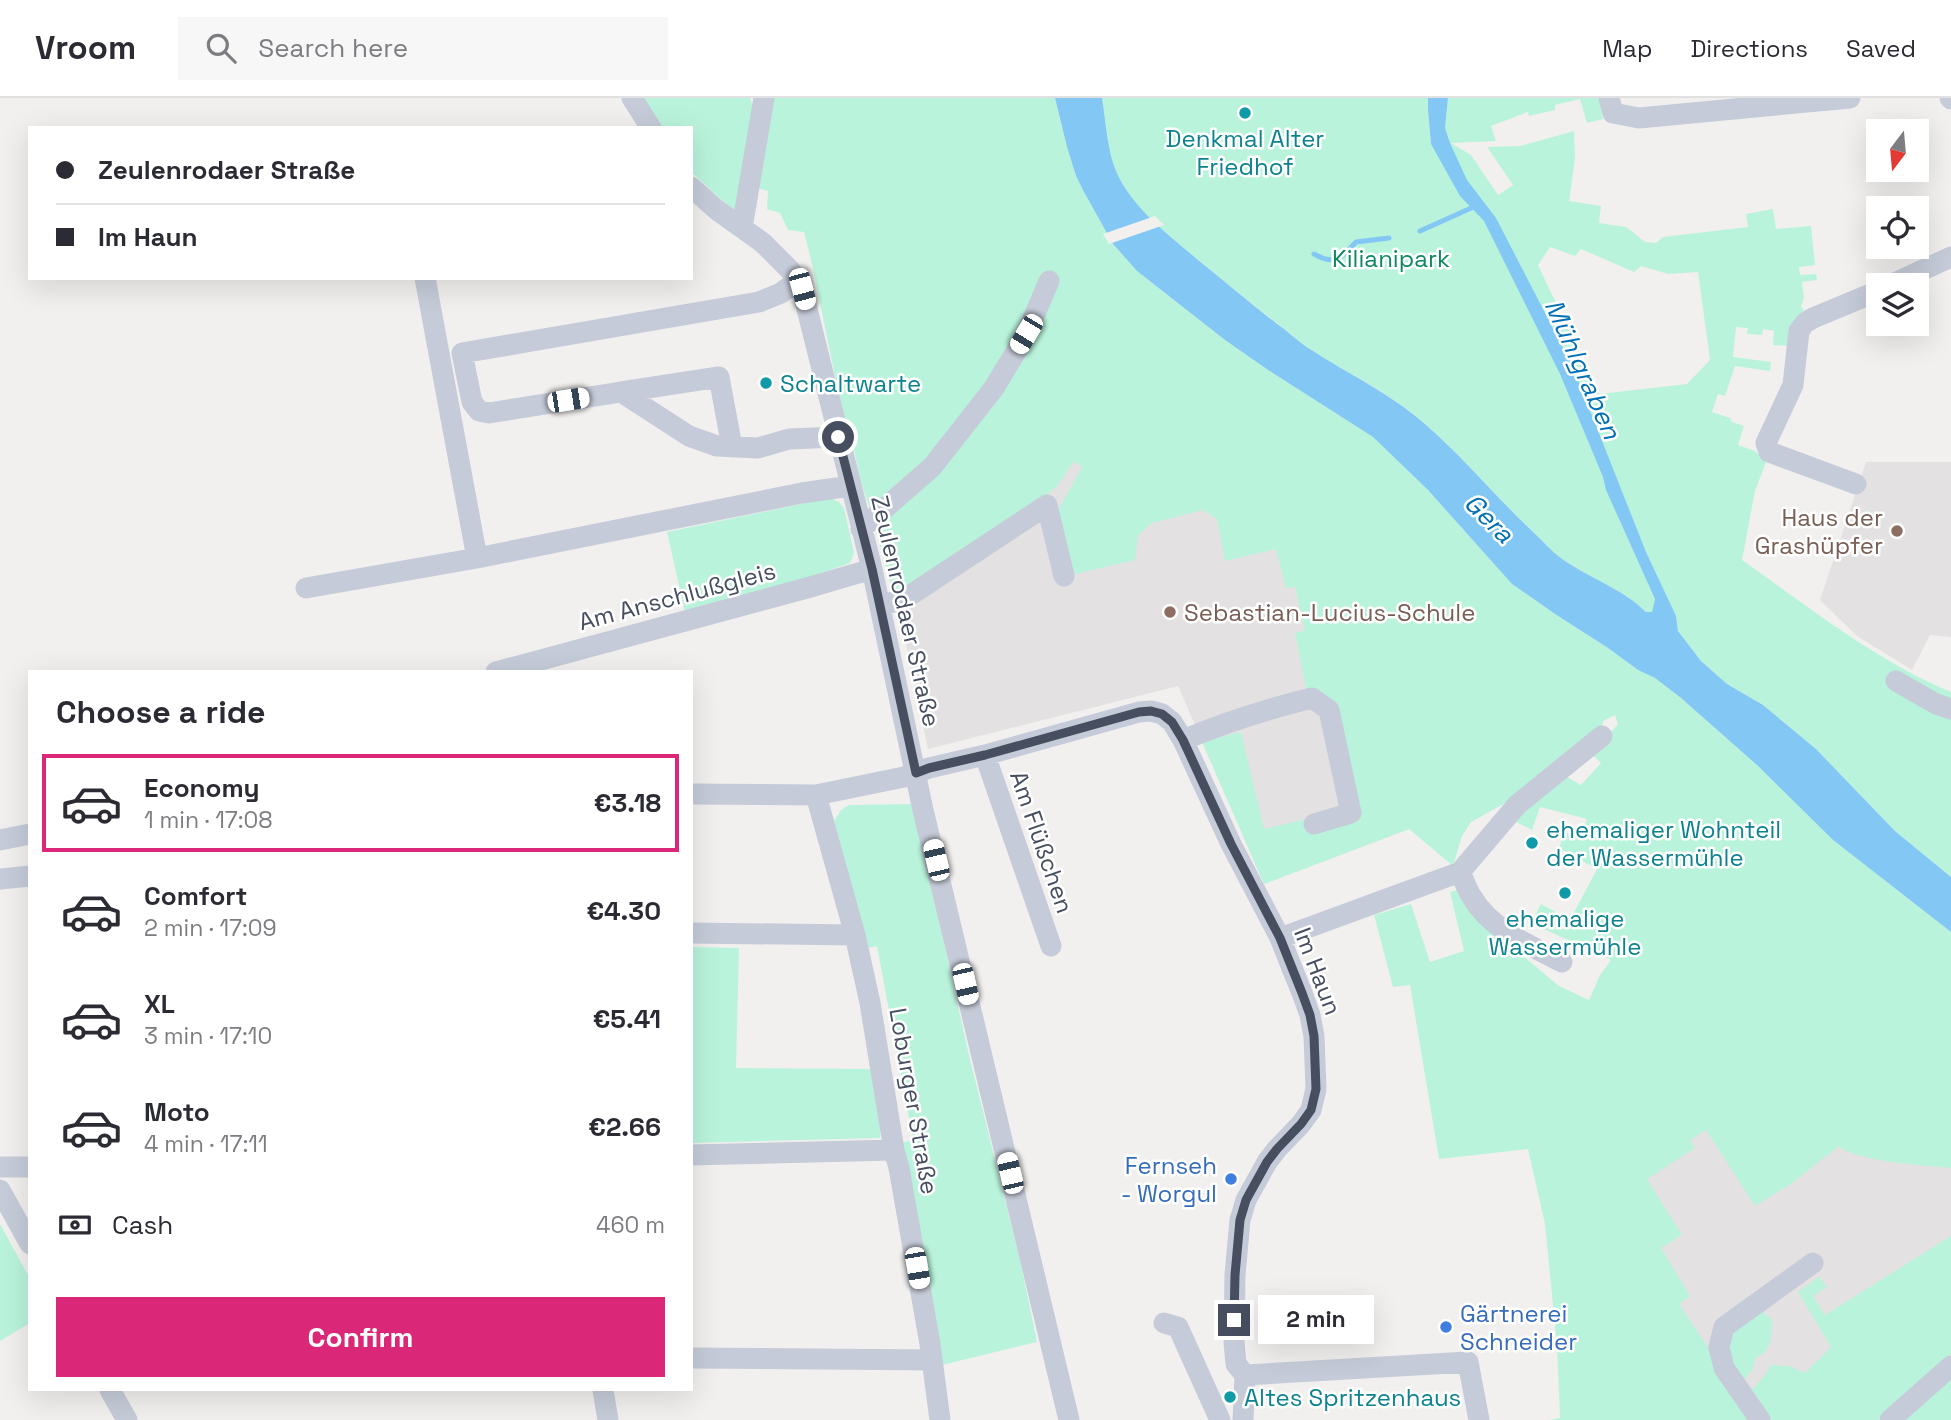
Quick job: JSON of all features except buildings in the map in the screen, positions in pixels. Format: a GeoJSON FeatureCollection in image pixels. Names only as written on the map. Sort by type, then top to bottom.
{"type":"FeatureCollection","features":[{"type":"Feature","properties":{"kind":"street"},"geometry":{"type":"LineString","coordinates":[[632,98],[650,126]]}},
{"type":"Feature","properties":{"kind":"street"},"geometry":{"type":"LineString","coordinates":[[1609,98],[1613,113],[1639,118],[1850,98]]}},
{"type":"Feature","properties":{"kind":"street"},"geometry":{"type":"LineString","coordinates":[[1685,98],[1726,111]]}},
{"type":"Feature","properties":{"kind":"street"},"geometry":{"type":"LineString","coordinates":[[742,228],[762,99]]}},
{"type":"Feature","properties":{"kind":"street","name":"Zeulenrodaer Straße"},"geometry":{"type":"LineString","coordinates":[[693,189],[763,243],[790,270],[802,289],[872,569],[923,810],[1069,1420]]}},
{"type":"Feature","properties":{"kind":"street"},"geometry":{"type":"LineString","coordinates":[[1918,273],[1951,257]]}},
{"type":"Feature","properties":{"kind":"street"},"geometry":{"type":"LineString","coordinates":[[425,280],[477,558]]}},
{"type":"Feature","properties":{"kind":"street"},"geometry":{"type":"LineString","coordinates":[[732,447],[719,377],[489,413],[479,411],[472,402],[462,353],[759,302],[781,293],[797,281]]}},
{"type":"Feature","properties":{"kind":"street"},"geometry":{"type":"LineString","coordinates":[[861,529],[932,467],[994,388],[1026,334],[1049,281]]}},
{"type":"Feature","properties":{"kind":"street"},"geometry":{"type":"LineString","coordinates":[[1856,484],[1769,452],[1766,443],[1793,385],[1799,331],[1813,318],[1866,296]]}},
{"type":"Feature","properties":{"kind":"street"},"geometry":{"type":"LineString","coordinates":[[621,392],[689,436],[717,446],[758,448],[789,439],[838,437]]}},
{"type":"Feature","properties":{"kind":"street"},"geometry":{"type":"LineString","coordinates":[[306,588],[850,486]]}},
{"type":"Feature","properties":{"kind":"street"},"geometry":{"type":"LineString","coordinates":[[880,606],[906,598],[1047,505],[1064,576]]}},
{"type":"Feature","properties":{"kind":"street","name":"Am Anschlußgleis"},"geometry":{"type":"LineString","coordinates":[[503,670],[872,569]]}},
{"type":"Feature","properties":{"kind":"street"},"geometry":{"type":"LineString","coordinates":[[1896,681],[1936,704],[1951,709]]}},
{"type":"Feature","properties":{"kind":"street"},"geometry":{"type":"LineString","coordinates":[[1183,740],[1267,709],[1312,698],[1329,709],[1351,813],[1314,824]]}},
{"type":"Feature","properties":{"kind":"street","name":"Am Flüßchen"},"geometry":{"type":"LineString","coordinates":[[693,794],[816,795],[916,773],[1139,712],[1162,714]]}},
{"type":"Feature","properties":{"kind":"street","name":"Im Haun"},"geometry":{"type":"LineString","coordinates":[[1162,714],[1172,722],[1183,740],[1231,844],[1280,938],[1310,1015],[1314,1036],[1316,1089],[1311,1110],[1267,1162],[1246,1200],[1240,1220],[1235,1275],[1234,1342],[1236,1364],[1245,1375]]}},
{"type":"Feature","properties":{"kind":"street"},"geometry":{"type":"LineString","coordinates":[[1280,938],[1460,872],[1517,805],[1602,736]]}},
{"type":"Feature","properties":{"kind":"street","name":"Am Flüßchen"},"geometry":{"type":"LineString","coordinates":[[985,755],[1051,946]]}},
{"type":"Feature","properties":{"kind":"street","name":"Loburger Straße"},"geometry":{"type":"LineString","coordinates":[[816,795],[855,935],[870,1003],[894,1150],[900,1168],[940,1420]]}},
{"type":"Feature","properties":{"kind":"street"},"geometry":{"type":"LineString","coordinates":[[0,840],[28,834]]}},
{"type":"Feature","properties":{"kind":"street"},"geometry":{"type":"LineString","coordinates":[[1460,872],[1472,899],[1493,922],[1562,962]]}},
{"type":"Feature","properties":{"kind":"street"},"geometry":{"type":"LineString","coordinates":[[0,879],[28,876]]}},
{"type":"Feature","properties":{"kind":"street"},"geometry":{"type":"LineString","coordinates":[[693,933],[855,935]]}},
{"type":"Feature","properties":{"kind":"street"},"geometry":{"type":"LineString","coordinates":[[693,1155],[894,1150]]}},
{"type":"Feature","properties":{"kind":"street"},"geometry":{"type":"LineString","coordinates":[[0,1167],[28,1167]]}},
{"type":"Feature","properties":{"kind":"street"},"geometry":{"type":"LineString","coordinates":[[0,1189],[28,1240]]}},
{"type":"Feature","properties":{"kind":"street"},"geometry":{"type":"LineString","coordinates":[[1760,1420],[1724,1368],[1719,1347],[1724,1327],[1813,1263]]}},
{"type":"Feature","properties":{"kind":"street"},"geometry":{"type":"LineString","coordinates":[[1164,1323],[1178,1327],[1220,1420]]}},
{"type":"Feature","properties":{"kind":"street"},"geometry":{"type":"LineString","coordinates":[[693,1358],[932,1360]]}},
{"type":"Feature","properties":{"kind":"street"},"geometry":{"type":"LineString","coordinates":[[1243,1420],[1245,1375],[1468,1362],[1479,1420]]}},
{"type":"Feature","properties":{"kind":"street"},"geometry":{"type":"LineString","coordinates":[[1890,1420],[1951,1366]]}},
{"type":"Feature","properties":{"kind":"street"},"geometry":{"type":"LineString","coordinates":[[111,1391],[127,1420]]}},
{"type":"Feature","properties":{"kind":"street"},"geometry":{"type":"LineString","coordinates":[[603,1391],[608,1420]]}},
{"type":"Feature","properties":{"kind":"shaded area","name":"Sebastian-Lucius-Schule"},"geometry":{"type":"Polygon","coordinates":[[[1034,398],[1356,554],[1409,829],[1264,884],[1178,686],[928,749],[901,620],[1034,398]]]}},
{"type":"Feature","properties":{"kind":"shaded area","name":"Haus der Grashüpfer"},"geometry":{"type":"Polygon","coordinates":[[[1866,462],[1951,462],[1951,637],[1930,635],[1912,670],[1857,636],[1820,600],[1866,462]]]}},
{"type":"Feature","properties":{"kind":"shaded area"},"geometry":{"type":"Polygon","coordinates":[[[1830,876],[1951,966],[1951,1322],[1841,1420],[1600,1420],[1601,1242],[1830,876]]]}},
{"type":"Feature","properties":{"kind":"green space"},"geometry":{"type":"Polygon","coordinates":[[[642,98],[750,98],[755,113],[742,214],[732,209],[693,174],[693,126],[661,126],[642,98]]]}},
{"type":"Feature","properties":{"kind":"green space"},"geometry":{"type":"Polygon","coordinates":[[[769,98],[1055,98],[1076,176],[1113,244],[1137,271],[1225,340],[1373,437],[1428,490],[1512,584],[1681,698],[1758,766],[1833,840],[1951,932],[1951,1168],[1875,1159],[1839,1146],[1792,1183],[1755,1206],[1706,1130],[1690,1140],[1695,1148],[1647,1179],[1682,1235],[1661,1248],[1690,1296],[1679,1304],[1756,1420],[1549,1420],[1560,1418],[1557,1346],[1545,1224],[1528,1149],[1439,1159],[1410,985],[1393,987],[1374,915],[1411,904],[1430,962],[1464,951],[1450,892],[1457,890],[1482,921],[1559,986],[1589,1000],[1600,975],[1611,960],[1531,923],[1541,904],[1570,920],[1597,869],[1559,848],[1564,832],[1581,837],[1587,819],[1540,807],[1532,830],[1512,820],[1567,777],[1581,785],[1601,763],[1592,754],[1618,724],[1615,715],[1603,721],[1601,730],[1509,801],[1471,822],[1462,836],[1453,866],[1409,829],[1264,884],[1202,742],[1241,732],[1264,829],[1341,811],[1319,714],[1307,693],[1295,633],[1305,630],[1295,587],[1286,588],[1276,549],[1225,561],[1217,519],[1203,510],[1152,523],[1138,535],[1135,560],[1067,576],[1056,514],[1082,467],[1074,461],[1057,486],[1032,508],[903,593],[893,592],[843,415],[804,232],[788,230],[780,213],[767,209],[768,191],[754,187],[769,98]]]}},
{"type":"Feature","properties":{"kind":"green space","name":"Kilianipark"},"geometry":{"type":"Polygon","coordinates":[[[1102,98],[1428,98],[1431,144],[1445,128],[1448,98],[1599,98],[1603,119],[1587,123],[1580,99],[1555,105],[1555,110],[1529,116],[1528,112],[1491,126],[1496,141],[1451,143],[1471,155],[1498,195],[1513,185],[1487,147],[1520,146],[1574,131],[1575,159],[1569,201],[1601,206],[1599,223],[1626,227],[1645,242],[1656,243],[1663,237],[1748,227],[1746,214],[1773,209],[1776,229],[1811,226],[1815,265],[1799,267],[1800,275],[1816,274],[1817,280],[1802,282],[1804,298],[1801,306],[1804,311],[1797,316],[1789,346],[1773,345],[1774,331],[1763,329],[1762,335],[1747,334],[1748,328],[1736,327],[1733,357],[1771,362],[1770,371],[1735,366],[1725,396],[1718,394],[1712,412],[1744,426],[1738,445],[1755,451],[1766,462],[1755,491],[1742,560],[1869,649],[1951,692],[1951,877],[1895,831],[1816,749],[1763,705],[1727,684],[1701,661],[1678,631],[1676,616],[1646,612],[1626,596],[1561,558],[1412,413],[1301,343],[1163,230],[1131,197],[1116,171],[1102,98]],[[1550,247],[1538,265],[1599,394],[1687,384],[1710,360],[1698,272],[1668,274],[1641,266],[1634,272],[1581,249],[1575,256],[1550,247]]]}},
{"type":"Feature","properties":{"kind":"green space"},"geometry":{"type":"Polygon","coordinates":[[[830,498],[844,508],[854,553],[850,563],[686,617],[667,532],[830,498]]]}},
{"type":"Feature","properties":{"kind":"green space"},"geometry":{"type":"Polygon","coordinates":[[[913,804],[1037,1342],[942,1365],[901,1143],[913,1140],[877,946],[867,948],[834,821],[841,810],[849,805],[913,804]]]}},
{"type":"Feature","properties":{"kind":"green space"},"geometry":{"type":"Polygon","coordinates":[[[693,947],[739,948],[736,1068],[872,1069],[880,1108],[880,1138],[693,1143],[693,947]]]}},
{"type":"Feature","properties":{"kind":"green space"},"geometry":{"type":"Polygon","coordinates":[[[0,1224],[28,1275],[28,1324],[0,1341],[0,1224]]]}},
{"type":"Feature","properties":{"kind":"green space"},"geometry":{"type":"Polygon","coordinates":[[[1951,1236],[1951,1355],[1878,1420],[1765,1420],[1749,1394],[1771,1365],[1789,1366],[1805,1373],[1831,1347],[1798,1292],[1819,1277],[1827,1287],[1813,1296],[1825,1315],[1951,1236]]]}},
{"type":"Feature","properties":{"kind":"green space"},"geometry":{"type":"Polygon","coordinates":[[[1760,1309],[1772,1320],[1771,1337],[1764,1352],[1755,1358],[1753,1368],[1743,1382],[1727,1357],[1728,1334],[1760,1309]]]}},
{"type":"Feature","properties":{"kind":"green space"},"geometry":{"type":"Polygon","coordinates":[[[1951,1378],[1951,1420],[1903,1420],[1951,1378]]]}},
{"type":"Feature","properties":{"kind":"water","name":"Gera"},"geometry":{"type":"Polygon","coordinates":[[[1055,98],[1102,98],[1116,171],[1131,197],[1152,220],[1301,343],[1412,413],[1453,450],[1557,555],[1626,596],[1646,612],[1652,612],[1655,599],[1606,490],[1560,374],[1484,221],[1460,196],[1431,144],[1428,98],[1448,98],[1445,128],[1450,143],[1467,180],[1496,218],[1572,365],[1646,552],[1676,616],[1678,631],[1701,661],[1727,684],[1763,705],[1816,749],[1895,831],[1951,877],[1951,932],[1833,840],[1758,766],[1681,698],[1512,584],[1428,490],[1373,437],[1225,340],[1137,271],[1113,244],[1076,176],[1055,98]]]}},
{"type":"Feature","properties":{"kind":"pier"},"geometry":{"type":"Polygon","coordinates":[[[1155,216],[1164,225],[1109,244],[1103,234],[1155,216]]]}},
{"type":"Feature","properties":{"kind":"waterway"},"geometry":{"type":"LineString","coordinates":[[1420,231],[1478,205]]}},
{"type":"Feature","properties":{"kind":"waterway"},"geometry":{"type":"LineString","coordinates":[[1314,254],[1333,260],[1342,256],[1356,242],[1389,238]]}},
{"type":"Feature","properties":{"kind":"place","name":"Denkmal Alter Friedhof"},"geometry":{"type":"Point","coordinates":[1245,113]}},
{"type":"Feature","properties":{"kind":"place","name":"Schaltwarte"},"geometry":{"type":"Point","coordinates":[766,383]}},
{"type":"Feature","properties":{"kind":"place","name":"Haus der Grashüpfer"},"geometry":{"type":"Point","coordinates":[1897,531]}},
{"type":"Feature","properties":{"kind":"place","name":"Sebastian-Lucius-Schule"},"geometry":{"type":"Point","coordinates":[1170,612]}},
{"type":"Feature","properties":{"kind":"place","name":"ehemaliger Wohnteil der Wassermühle"},"geometry":{"type":"Point","coordinates":[1532,843]}},
{"type":"Feature","properties":{"kind":"place","name":"ehemalige Wassermühle"},"geometry":{"type":"Point","coordinates":[1565,893]}},
{"type":"Feature","properties":{"kind":"place","name":"Fernseh - Worgul"},"geometry":{"type":"Point","coordinates":[1231,1179]}},
{"type":"Feature","properties":{"kind":"place","name":"Gärtnerei Schneider"},"geometry":{"type":"Point","coordinates":[1446,1327]}},
{"type":"Feature","properties":{"kind":"place","name":"Altes Spritzenhaus"},"geometry":{"type":"Point","coordinates":[1230,1397]}},
{"type":"Feature","properties":{"kind":"route"},"geometry":{"type":"LineString","coordinates":[[838,437],[872,569],[916,773],[1139,712],[1162,714],[1172,722],[1183,740],[1231,844],[1280,938],[1310,1015],[1314,1036],[1316,1089],[1311,1110],[1267,1162],[1246,1200],[1240,1220],[1234,1320]]}},
{"type":"Feature","properties":{"kind":"water label","name":"Mühlgraben"},"geometry":{"type":"Point","coordinates":[1583,369]}}]}
